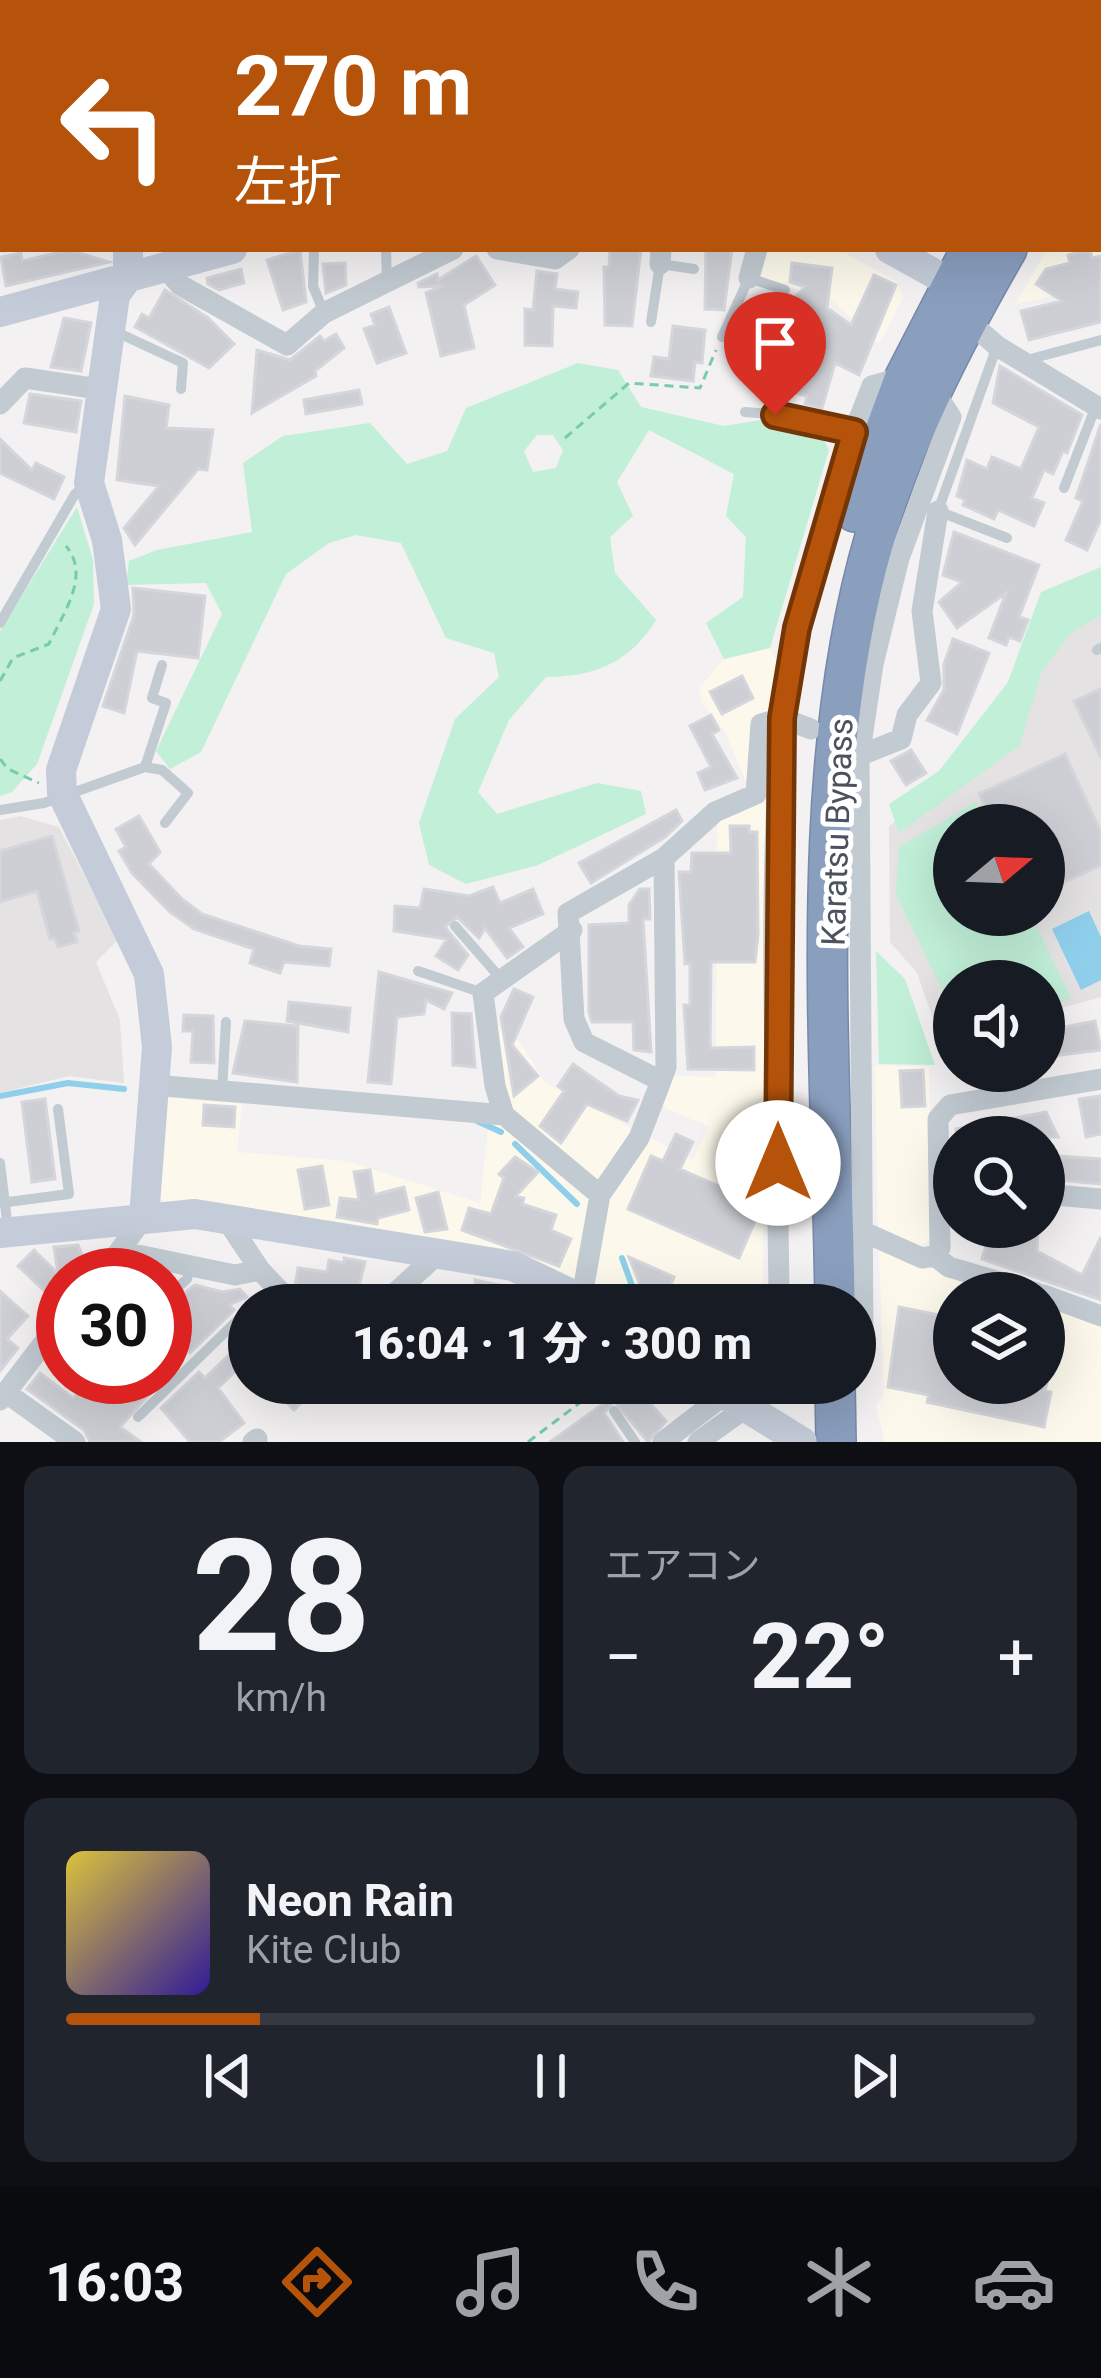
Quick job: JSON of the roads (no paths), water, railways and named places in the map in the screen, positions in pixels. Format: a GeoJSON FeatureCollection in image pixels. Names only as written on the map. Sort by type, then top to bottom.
{"type":"FeatureCollection","features":[{"type":"Feature","properties":{"kind":"highway","name":"Karatsu Bypass"},"geometry":{"type":"LineString","coordinates":[[808,1284],[805,888],[852,524],[959,302],[970,252]]}},
{"type":"Feature","properties":{"kind":"highway","name":"Karatsu Bypass"},"geometry":{"type":"LineString","coordinates":[[959,302],[1004,252]]}},
{"type":"Feature","properties":{"kind":"highway","name":"Karatsu Bypass"},"geometry":{"type":"LineString","coordinates":[[821,741],[848,1201],[838,1284]]}},
{"type":"Feature","properties":{"kind":"highway"},"geometry":{"type":"LineString","coordinates":[[806,1442],[808,1404]]}},
{"type":"Feature","properties":{"kind":"highway"},"geometry":{"type":"LineString","coordinates":[[836,1404],[836,1442]]}},
{"type":"Feature","properties":{"kind":"street"},"geometry":{"type":"LineString","coordinates":[[0,312],[128,263],[165,267],[221,252]]}},
{"type":"Feature","properties":{"kind":"street"},"geometry":{"type":"LineString","coordinates":[[165,267],[180,285],[287,345],[324,313],[447,252]]}},
{"type":"Feature","properties":{"kind":"street"},"geometry":{"type":"LineString","coordinates":[[514,252],[555,259],[565,252]]}},
{"type":"Feature","properties":{"kind":"street"},"geometry":{"type":"LineString","coordinates":[[749,278],[756,252]]}},
{"type":"Feature","properties":{"kind":"street"},"geometry":{"type":"LineString","coordinates":[[894,252],[959,302],[997,346],[1098,407]]}},
{"type":"Feature","properties":{"kind":"street"},"geometry":{"type":"LineString","coordinates":[[125,1248],[144,1217],[154,1085],[149,974],[62,793],[62,770],[116,609],[107,540],[89,483],[109,328],[128,263]]}},
{"type":"Feature","properties":{"kind":"street"},"geometry":{"type":"LineString","coordinates":[[0,404],[26,378],[99,388]]}},
{"type":"Feature","properties":{"kind":"street"},"geometry":{"type":"LineString","coordinates":[[779,1284],[777,878],[821,741],[873,664],[899,558],[951,417],[918,382],[872,386],[797,628],[821,741]]}},
{"type":"Feature","properties":{"kind":"street"},"geometry":{"type":"LineString","coordinates":[[661,1081],[584,1042],[574,1019],[568,913],[664,858],[715,812],[756,794],[761,724],[821,741],[901,739],[907,715],[931,683],[922,611],[938,511]]}},
{"type":"Feature","properties":{"kind":"street"},"geometry":{"type":"LineString","coordinates":[[590,1284],[600,1195],[639,1138],[666,1066],[664,858]]}},
{"type":"Feature","properties":{"kind":"street"},"geometry":{"type":"LineString","coordinates":[[572,930],[493,986],[495,1087],[505,1115],[600,1195]]}},
{"type":"Feature","properties":{"kind":"street"},"geometry":{"type":"LineString","coordinates":[[941,1116],[950,1105],[1101,1079]]}},
{"type":"Feature","properties":{"kind":"street"},"geometry":{"type":"LineString","coordinates":[[154,1085],[505,1115]]}},
{"type":"Feature","properties":{"kind":"street"},"geometry":{"type":"LineString","coordinates":[[1065,1196],[1101,1199]]}},
{"type":"Feature","properties":{"kind":"street"},"geometry":{"type":"LineString","coordinates":[[848,1201],[864,1232],[863,1284]]}},
{"type":"Feature","properties":{"kind":"street"},"geometry":{"type":"LineString","coordinates":[[4,1218],[226,1219],[513,1266],[552,1284]]}},
{"type":"Feature","properties":{"kind":"street"},"geometry":{"type":"LineString","coordinates":[[226,1219],[274,1284]]}},
{"type":"Feature","properties":{"kind":"street"},"geometry":{"type":"LineString","coordinates":[[864,1232],[966,1272]]}},
{"type":"Feature","properties":{"kind":"street"},"geometry":{"type":"LineString","coordinates":[[935,1256],[940,1248]]}},
{"type":"Feature","properties":{"kind":"street"},"geometry":{"type":"LineString","coordinates":[[405,1284],[440,1252]]}},
{"type":"Feature","properties":{"kind":"street"},"geometry":{"type":"LineString","coordinates":[[192,1267],[267,1277]]}},
{"type":"Feature","properties":{"kind":"street"},"geometry":{"type":"LineString","coordinates":[[1065,1303],[1101,1316]]}},
{"type":"Feature","properties":{"kind":"street"},"geometry":{"type":"LineString","coordinates":[[36,1353],[3,1396],[75,1442]]}},
{"type":"Feature","properties":{"kind":"street"},"geometry":{"type":"LineString","coordinates":[[663,1442],[714,1404]]}},
{"type":"Feature","properties":{"kind":"street"},"geometry":{"type":"LineString","coordinates":[[698,1442],[720,1404]]}},
{"type":"Feature","properties":{"kind":"street"},"geometry":{"type":"LineString","coordinates":[[739,1404],[806,1442]]}},
{"type":"Feature","properties":{"kind":"lane"},"geometry":{"type":"LineString","coordinates":[[314,252],[313,286],[324,313]]}},
{"type":"Feature","properties":{"kind":"lane"},"geometry":{"type":"LineString","coordinates":[[386,252],[387,282]]}},
{"type":"Feature","properties":{"kind":"lane"},"geometry":{"type":"LineString","coordinates":[[651,322],[661,257],[694,269]]}},
{"type":"Feature","properties":{"kind":"lane"},"geometry":{"type":"LineString","coordinates":[[722,338],[749,278],[785,290]]}},
{"type":"Feature","properties":{"kind":"lane"},"geometry":{"type":"LineString","coordinates":[[109,328],[183,363],[181,389]]}},
{"type":"Feature","properties":{"kind":"lane"},"geometry":{"type":"LineString","coordinates":[[1023,361],[1101,340]]}},
{"type":"Feature","properties":{"kind":"lane"},"geometry":{"type":"LineString","coordinates":[[997,346],[938,511],[1007,538]]}},
{"type":"Feature","properties":{"kind":"lane"},"geometry":{"type":"LineString","coordinates":[[1064,488],[1098,407]]}},
{"type":"Feature","properties":{"kind":"lane"},"geometry":{"type":"LineString","coordinates":[[745,412],[806,417],[817,426],[854,432]]}},
{"type":"Feature","properties":{"kind":"lane"},"geometry":{"type":"LineString","coordinates":[[0,623],[75,494],[89,483]]}},
{"type":"Feature","properties":{"kind":"lane"},"geometry":{"type":"LineString","coordinates":[[145,767],[166,703],[152,698],[162,664]]}},
{"type":"Feature","properties":{"kind":"lane"},"geometry":{"type":"LineString","coordinates":[[0,810],[44,803],[145,767],[162,770],[188,793],[165,823]]}},
{"type":"Feature","properties":{"kind":"lane"},"geometry":{"type":"LineString","coordinates":[[455,926],[493,986]]}},
{"type":"Feature","properties":{"kind":"lane"},"geometry":{"type":"LineString","coordinates":[[418,970],[493,986]]}},
{"type":"Feature","properties":{"kind":"lane"},"geometry":{"type":"LineString","coordinates":[[222,1090],[226,1022]]}},
{"type":"Feature","properties":{"kind":"lane"},"geometry":{"type":"LineString","coordinates":[[0,1163],[4,1218],[69,1194],[58,1109]]}},
{"type":"Feature","properties":{"kind":"lane"},"geometry":{"type":"LineString","coordinates":[[263,1284],[267,1277]]}},
{"type":"Feature","properties":{"kind":"lane"},"geometry":{"type":"LineString","coordinates":[[138,1417],[228,1329]]}},
{"type":"Feature","properties":{"kind":"lane"},"geometry":{"type":"LineString","coordinates":[[614,1411],[635,1442]]}},
{"type":"Feature","properties":{"kind":"water"},"geometry":{"type":"Polygon","coordinates":[[[1089,911],[1101,937],[1101,980],[1081,990],[1055,936],[1065,936],[1065,923],[1089,911]]]}},
{"type":"Feature","properties":{"kind":"waterway"},"geometry":{"type":"LineString","coordinates":[[0,1096],[68,1083],[124,1089]]}},
{"type":"Feature","properties":{"kind":"waterway"},"geometry":{"type":"LineString","coordinates":[[477,1121],[501,1132]]}},
{"type":"Feature","properties":{"kind":"waterway"},"geometry":{"type":"LineString","coordinates":[[515,1144],[577,1204]]}},
{"type":"Feature","properties":{"kind":"waterway"},"geometry":{"type":"LineString","coordinates":[[622,1258],[631,1284]]}}]}
